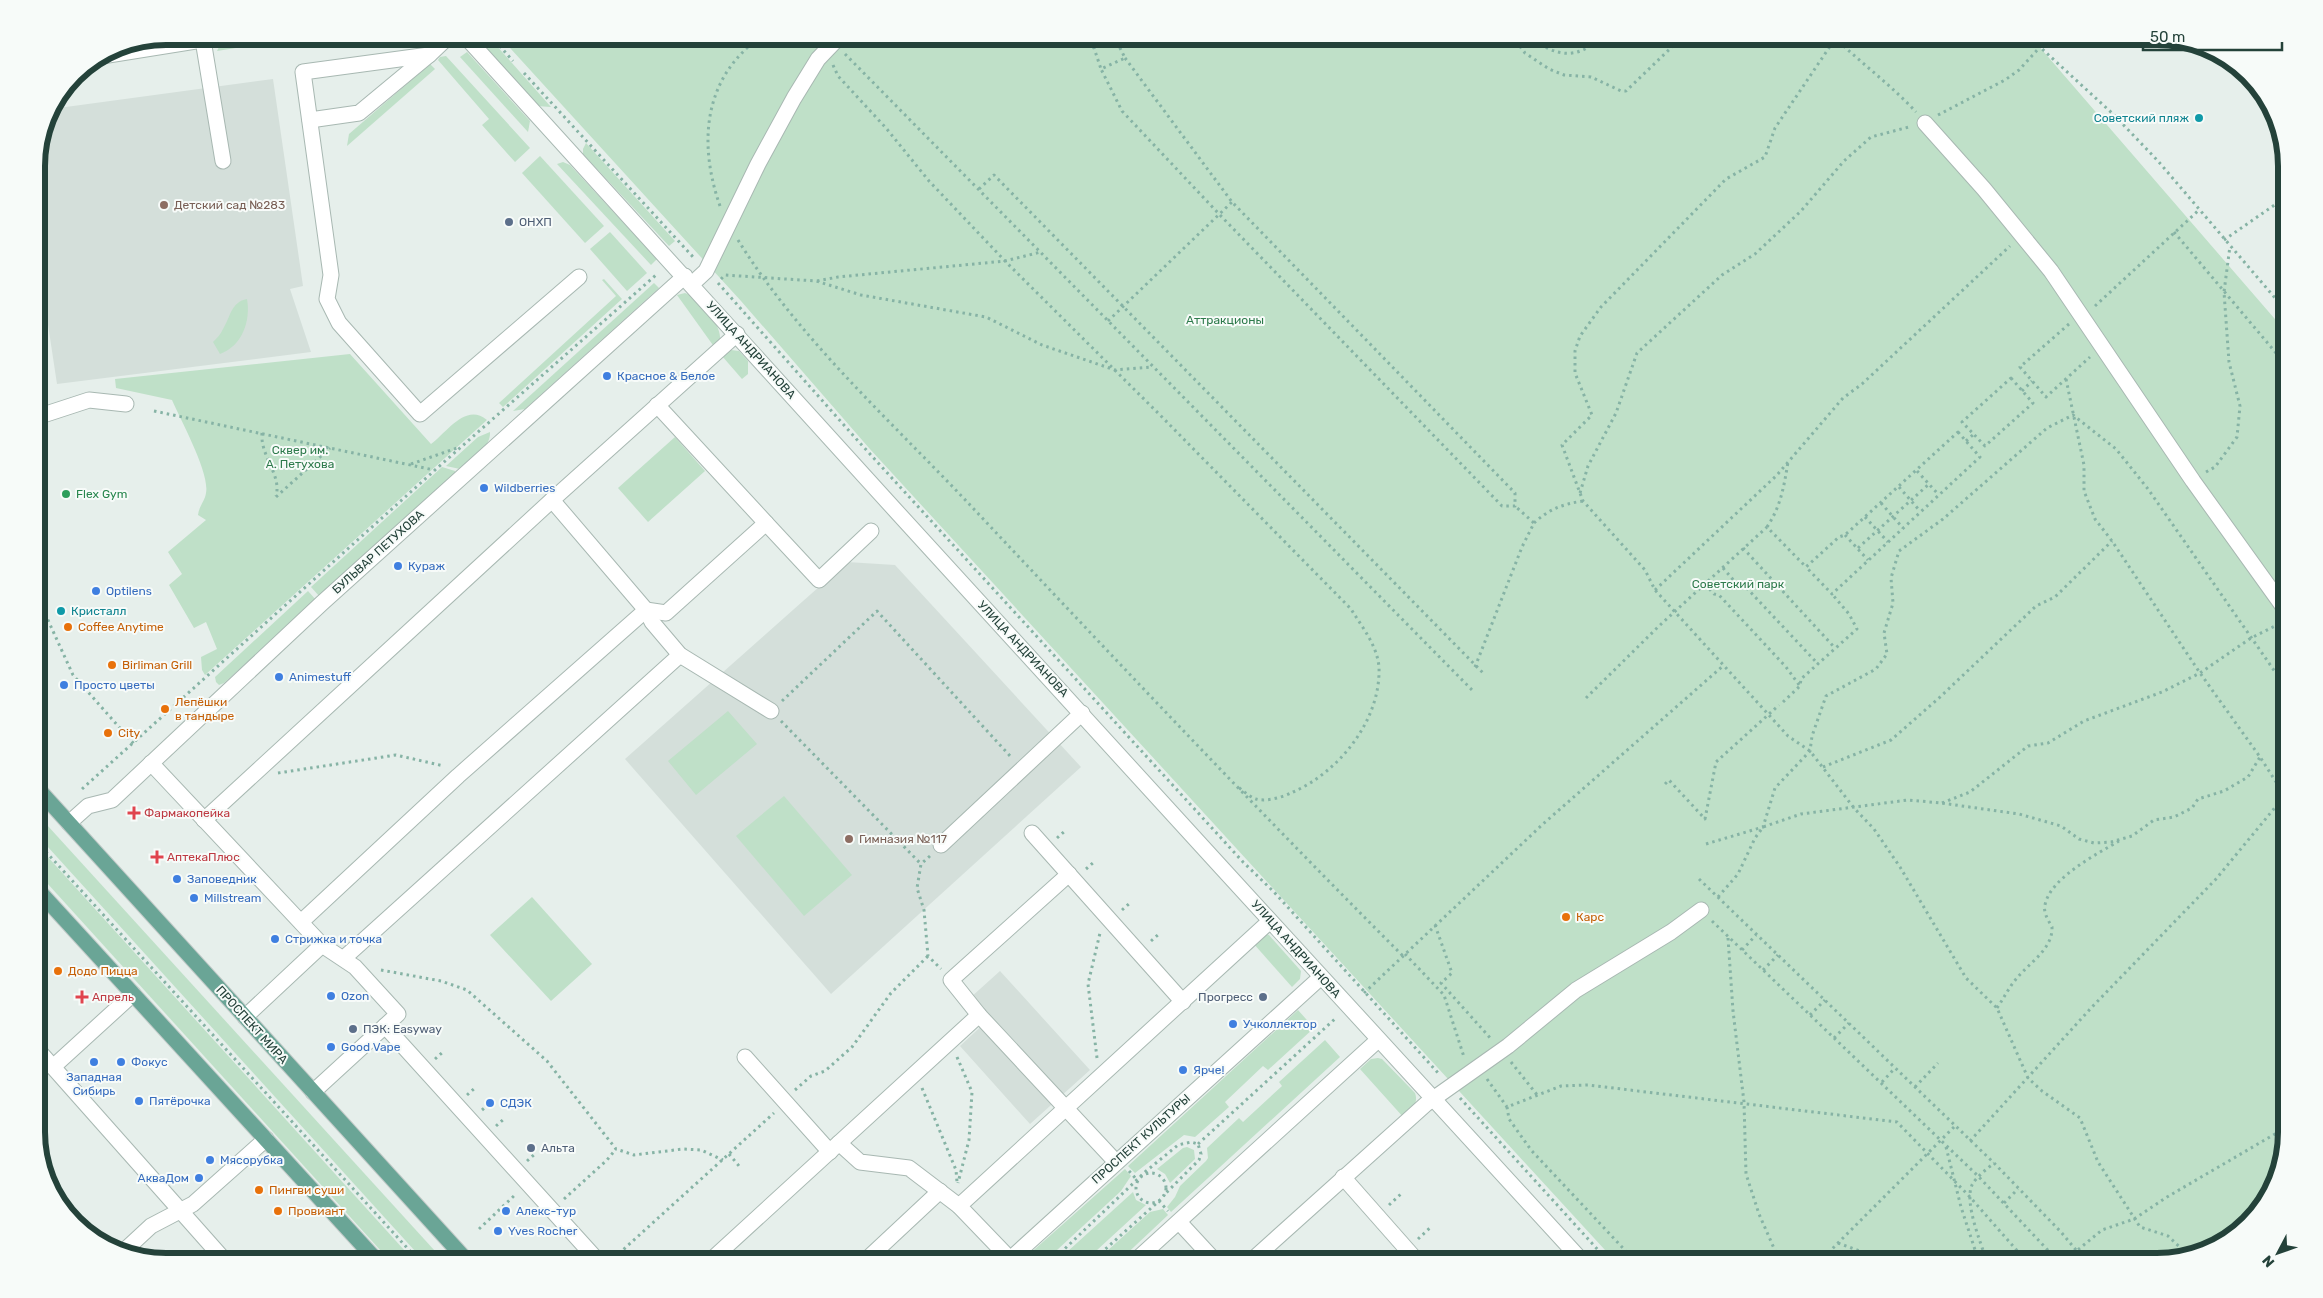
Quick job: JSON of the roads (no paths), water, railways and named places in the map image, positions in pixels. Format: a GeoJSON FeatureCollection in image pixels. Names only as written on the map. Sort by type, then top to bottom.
{"type":"FeatureCollection","features":[{"type":"Feature","properties":{"kind":"main road","name":"ПРОСПЕКТ МИРА"},"geometry":{"type":"LineString","coordinates":[[45,798],[460,1253]]}},
{"type":"Feature","properties":{"kind":"main road"},"geometry":{"type":"LineString","coordinates":[[45,899],[370,1253]]}},
{"type":"Feature","properties":{"kind":"street"},"geometry":{"type":"LineString","coordinates":[[125,52],[171,45]]}},
{"type":"Feature","properties":{"kind":"street"},"geometry":{"type":"LineString","coordinates":[[204,45],[223,161]]}},
{"type":"Feature","properties":{"kind":"street"},"geometry":{"type":"LineString","coordinates":[[310,120],[359,113],[440,45]]}},
{"type":"Feature","properties":{"kind":"street","name":"УЛИЦА АНДРИАНОВА"},"geometry":{"type":"LineString","coordinates":[[473,45],[689,280],[1378,1040],[1575,1253]]}},
{"type":"Feature","properties":{"kind":"street","name":"БУЛЬВАР ПЕТУХОВА"},"geometry":{"type":"LineString","coordinates":[[69,823],[88,806],[112,800],[329,596],[689,280],[706,271],[758,164],[794,98],[818,59],[832,45]]}},
{"type":"Feature","properties":{"kind":"street"},"geometry":{"type":"LineString","coordinates":[[429,55],[303,72],[332,275],[327,299],[339,323],[420,414],[579,277]]}},
{"type":"Feature","properties":{"kind":"street"},"geometry":{"type":"LineString","coordinates":[[1925,123],[1984,189],[2051,271],[2194,481],[2278,613]]}},
{"type":"Feature","properties":{"kind":"street"},"geometry":{"type":"LineString","coordinates":[[204,820],[552,500],[737,334]]}},
{"type":"Feature","properties":{"kind":"street"},"geometry":{"type":"LineString","coordinates":[[45,414],[89,400],[126,404]]}},
{"type":"Feature","properties":{"kind":"street"},"geometry":{"type":"LineString","coordinates":[[657,405],[819,580],[871,531]]}},
{"type":"Feature","properties":{"kind":"street"},"geometry":{"type":"LineString","coordinates":[[552,500],[646,610],[652,622],[680,655],[771,710]]}},
{"type":"Feature","properties":{"kind":"street"},"geometry":{"type":"LineString","coordinates":[[301,922],[458,776],[646,610],[666,613],[766,523]]}},
{"type":"Feature","properties":{"kind":"street"},"geometry":{"type":"LineString","coordinates":[[350,963],[680,655]]}},
{"type":"Feature","properties":{"kind":"street"},"geometry":{"type":"LineString","coordinates":[[941,845],[1021,768],[1082,713]]}},
{"type":"Feature","properties":{"kind":"street"},"geometry":{"type":"LineString","coordinates":[[152,763],[322,945],[350,963],[398,1014],[313,1092]]}},
{"type":"Feature","properties":{"kind":"street"},"geometry":{"type":"LineString","coordinates":[[1032,833],[1184,1002]]}},
{"type":"Feature","properties":{"kind":"street"},"geometry":{"type":"LineString","coordinates":[[1069,874],[951,980],[979,1015],[1116,1162]]}},
{"type":"Feature","properties":{"kind":"street"},"geometry":{"type":"LineString","coordinates":[[1260,1253],[1418,1110],[1502,1050],[1576,990],[1671,932],[1701,910]]}},
{"type":"Feature","properties":{"kind":"street"},"geometry":{"type":"LineString","coordinates":[[959,1206],[1184,1002],[1270,921]]}},
{"type":"Feature","properties":{"kind":"street"},"geometry":{"type":"LineString","coordinates":[[245,1017],[322,945]]}},
{"type":"Feature","properties":{"kind":"street","name":"ПРОСПЕКТ КУЛЬТУРЫ"},"geometry":{"type":"LineString","coordinates":[[1016,1253],[1321,977]]}},
{"type":"Feature","properties":{"kind":"street"},"geometry":{"type":"LineString","coordinates":[[53,1067],[132,994]]}},
{"type":"Feature","properties":{"kind":"street"},"geometry":{"type":"LineString","coordinates":[[719,1253],[979,1015]]}},
{"type":"Feature","properties":{"kind":"street"},"geometry":{"type":"LineString","coordinates":[[385,1026],[590,1253]]}},
{"type":"Feature","properties":{"kind":"street"},"geometry":{"type":"LineString","coordinates":[[1144,1253],[1378,1040]]}},
{"type":"Feature","properties":{"kind":"street"},"geometry":{"type":"LineString","coordinates":[[744,1057],[786,1102],[835,1148],[860,1162],[909,1168],[959,1206],[1002,1253]]}},
{"type":"Feature","properties":{"kind":"street"},"geometry":{"type":"LineString","coordinates":[[45,1059],[218,1253]]}},
{"type":"Feature","properties":{"kind":"street"},"geometry":{"type":"LineString","coordinates":[[128,1247],[151,1226],[194,1204],[266,1139]]}},
{"type":"Feature","properties":{"kind":"street"},"geometry":{"type":"LineString","coordinates":[[1343,1178],[1410,1253]]}},
{"type":"Feature","properties":{"kind":"street"},"geometry":{"type":"LineString","coordinates":[[874,1253],[940,1191]]}},
{"type":"Feature","properties":{"kind":"street"},"geometry":{"type":"LineString","coordinates":[[1179,1222],[1208,1253]]}},
{"type":"Feature","properties":{"kind":"place","name":"Советский пляж"},"geometry":{"type":"Point","coordinates":[2199,118]}},
{"type":"Feature","properties":{"kind":"place","name":"Детский сад №283"},"geometry":{"type":"Point","coordinates":[164,205]}},
{"type":"Feature","properties":{"kind":"place","name":"ОНХП"},"geometry":{"type":"Point","coordinates":[509,222]}},
{"type":"Feature","properties":{"kind":"place","name":"Красное & Белое"},"geometry":{"type":"Point","coordinates":[607,376]}},
{"type":"Feature","properties":{"kind":"place","name":"Wildberries"},"geometry":{"type":"Point","coordinates":[484,488]}},
{"type":"Feature","properties":{"kind":"place","name":"Flex Gym"},"geometry":{"type":"Point","coordinates":[66,494]}},
{"type":"Feature","properties":{"kind":"place","name":"Кураж"},"geometry":{"type":"Point","coordinates":[398,566]}},
{"type":"Feature","properties":{"kind":"place","name":"Optilens"},"geometry":{"type":"Point","coordinates":[96,591]}},
{"type":"Feature","properties":{"kind":"place","name":"Кристалл"},"geometry":{"type":"Point","coordinates":[61,611]}},
{"type":"Feature","properties":{"kind":"place","name":"Coffee Anytime"},"geometry":{"type":"Point","coordinates":[68,627]}},
{"type":"Feature","properties":{"kind":"place","name":"Birliman Grill"},"geometry":{"type":"Point","coordinates":[112,665]}},
{"type":"Feature","properties":{"kind":"place","name":"Animestuff"},"geometry":{"type":"Point","coordinates":[279,677]}},
{"type":"Feature","properties":{"kind":"place","name":"Просто цветы"},"geometry":{"type":"Point","coordinates":[64,685]}},
{"type":"Feature","properties":{"kind":"place","name":"Лепёшки в тандыре"},"geometry":{"type":"Point","coordinates":[165,709]}},
{"type":"Feature","properties":{"kind":"place","name":"City"},"geometry":{"type":"Point","coordinates":[108,733]}},
{"type":"Feature","properties":{"kind":"place","name":"Фармакопейка"},"geometry":{"type":"Point","coordinates":[134,813]}},
{"type":"Feature","properties":{"kind":"place","name":"Гимназия №117"},"geometry":{"type":"Point","coordinates":[849,839]}},
{"type":"Feature","properties":{"kind":"place","name":"АптекаПлюс"},"geometry":{"type":"Point","coordinates":[157,857]}},
{"type":"Feature","properties":{"kind":"place","name":"Заповедник"},"geometry":{"type":"Point","coordinates":[177,879]}},
{"type":"Feature","properties":{"kind":"place","name":"Millstream"},"geometry":{"type":"Point","coordinates":[194,898]}},
{"type":"Feature","properties":{"kind":"place","name":"Карс"},"geometry":{"type":"Point","coordinates":[1566,917]}},
{"type":"Feature","properties":{"kind":"place","name":"Стрижка и точка"},"geometry":{"type":"Point","coordinates":[275,939]}},
{"type":"Feature","properties":{"kind":"place","name":"Додо Пицца"},"geometry":{"type":"Point","coordinates":[58,971]}},
{"type":"Feature","properties":{"kind":"place","name":"Ozon"},"geometry":{"type":"Point","coordinates":[331,996]}},
{"type":"Feature","properties":{"kind":"place","name":"Апрель"},"geometry":{"type":"Point","coordinates":[82,997]}},
{"type":"Feature","properties":{"kind":"place","name":"Прогресс"},"geometry":{"type":"Point","coordinates":[1263,997]}},
{"type":"Feature","properties":{"kind":"place","name":"Учколлектор"},"geometry":{"type":"Point","coordinates":[1233,1024]}},
{"type":"Feature","properties":{"kind":"place","name":"ПЭК: Easyway"},"geometry":{"type":"Point","coordinates":[353,1029]}},
{"type":"Feature","properties":{"kind":"place","name":"Good Vape"},"geometry":{"type":"Point","coordinates":[331,1047]}},
{"type":"Feature","properties":{"kind":"place","name":"Западная Сибирь"},"geometry":{"type":"Point","coordinates":[94,1062]}},
{"type":"Feature","properties":{"kind":"place","name":"Фокус"},"geometry":{"type":"Point","coordinates":[121,1062]}},
{"type":"Feature","properties":{"kind":"place","name":"Ярче!"},"geometry":{"type":"Point","coordinates":[1183,1070]}},
{"type":"Feature","properties":{"kind":"place","name":"Пятёрочка"},"geometry":{"type":"Point","coordinates":[139,1101]}},
{"type":"Feature","properties":{"kind":"place","name":"СДЭК"},"geometry":{"type":"Point","coordinates":[490,1103]}},
{"type":"Feature","properties":{"kind":"place","name":"Альта"},"geometry":{"type":"Point","coordinates":[531,1148]}},
{"type":"Feature","properties":{"kind":"place","name":"Мясорубка"},"geometry":{"type":"Point","coordinates":[210,1160]}},
{"type":"Feature","properties":{"kind":"place","name":"АкваДом"},"geometry":{"type":"Point","coordinates":[199,1178]}},
{"type":"Feature","properties":{"kind":"place","name":"Пингви суши"},"geometry":{"type":"Point","coordinates":[259,1190]}},
{"type":"Feature","properties":{"kind":"place","name":"Провиант"},"geometry":{"type":"Point","coordinates":[278,1211]}},
{"type":"Feature","properties":{"kind":"place","name":"Алекс-тур"},"geometry":{"type":"Point","coordinates":[506,1211]}},
{"type":"Feature","properties":{"kind":"place","name":"Yves Rocher"},"geometry":{"type":"Point","coordinates":[498,1231]}},
{"type":"Feature","properties":{"kind":"park label","name":"Аттракционы"},"geometry":{"type":"Point","coordinates":[1225,320]}},
{"type":"Feature","properties":{"kind":"park label","name":"Сквер им. А. Петухова"},"geometry":{"type":"Point","coordinates":[300,457]}},
{"type":"Feature","properties":{"kind":"park label","name":"Советский парк"},"geometry":{"type":"Point","coordinates":[1738,584]}}]}
